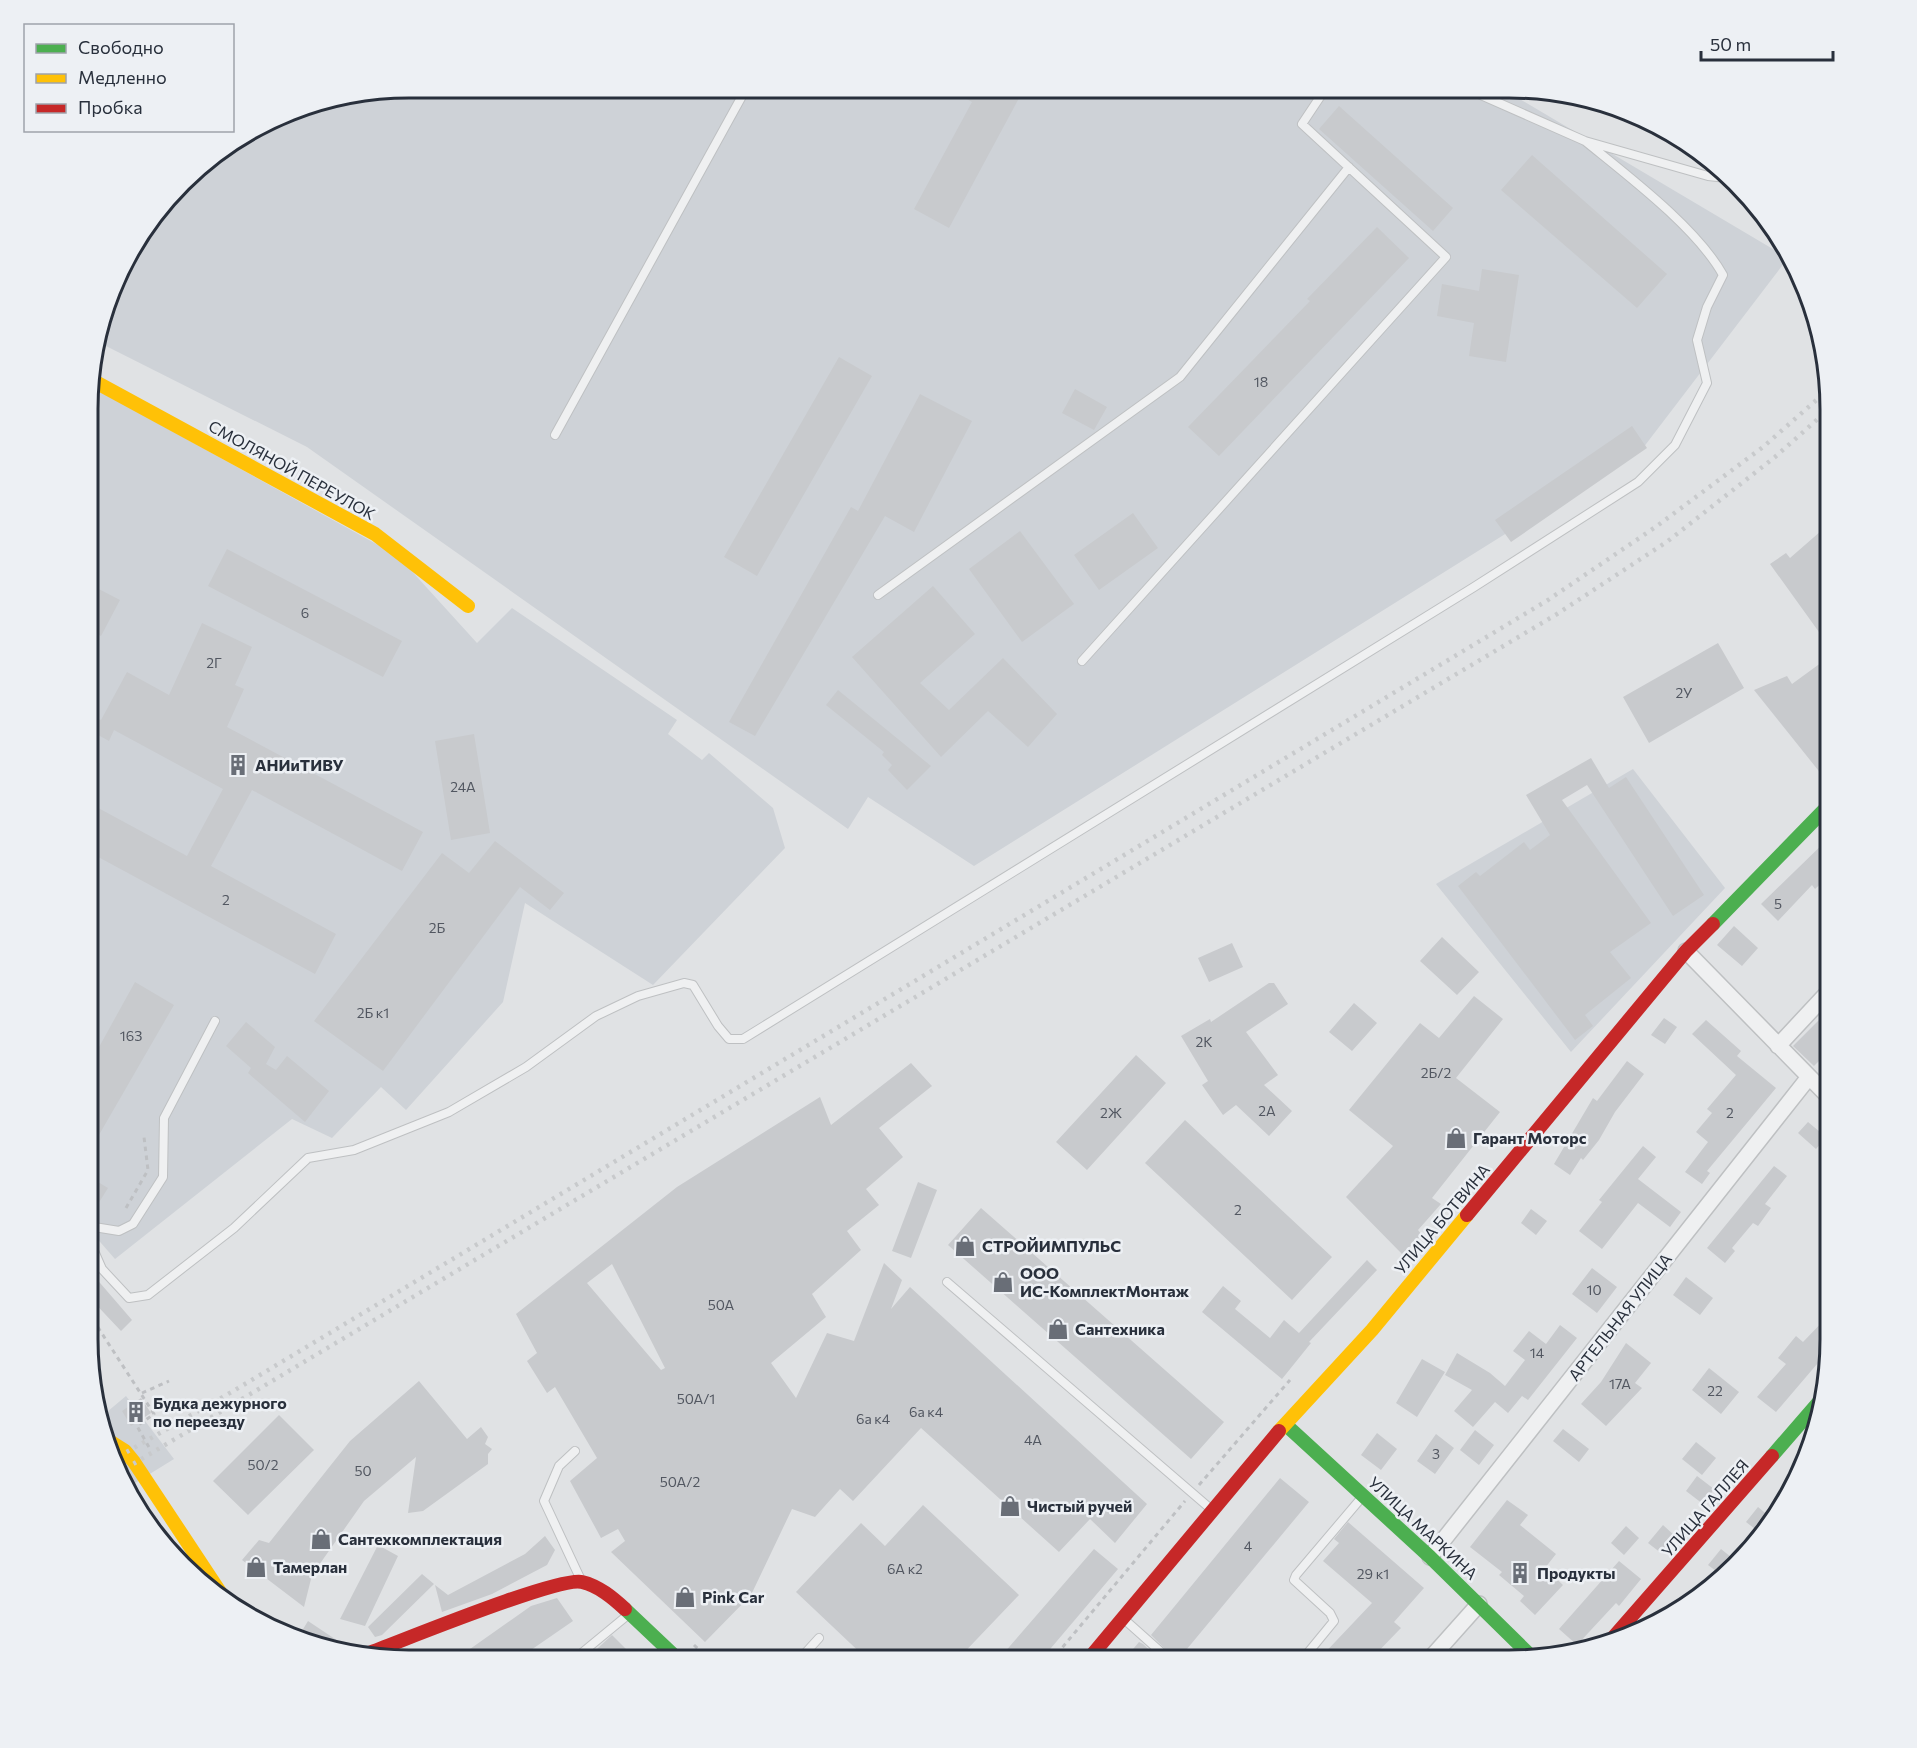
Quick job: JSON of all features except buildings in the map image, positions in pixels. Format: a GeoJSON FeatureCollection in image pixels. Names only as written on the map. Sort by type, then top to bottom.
{"type":"FeatureCollection","features":[{"type":"Feature","properties":{"kind":"main road","name":"СМОЛЯНОЙ ПЕРЕУЛОК"},"geometry":{"type":"LineString","coordinates":[[98,384],[375,534],[468,606]]}},
{"type":"Feature","properties":{"kind":"main road","name":"УЛИЦА БОТВИНА"},"geometry":{"type":"LineString","coordinates":[[1097,1650],[1286,1425],[1372,1330],[1686,951],[1820,814]]}},
{"type":"Feature","properties":{"kind":"main road","name":"УЛИЦА ГАЛЛЕЯ"},"geometry":{"type":"LineString","coordinates":[[1619,1630],[1811,1410]]}},
{"type":"Feature","properties":{"kind":"main road","name":"УЛИЦА МАРКИНА"},"geometry":{"type":"LineString","coordinates":[[1286,1425],[1430,1557],[1525,1650]]}},
{"type":"Feature","properties":{"kind":"main road"},"geometry":{"type":"LineString","coordinates":[[116,1445],[125,1451],[134,1462],[213,1581]]}},
{"type":"Feature","properties":{"kind":"main road"},"geometry":{"type":"LineString","coordinates":[[379,1649],[548,1587],[581,1581],[610,1595],[669,1650]]}},
{"type":"Feature","properties":{"kind":"street"},"geometry":{"type":"LineString","coordinates":[[1686,951],[1820,1088]]}},
{"type":"Feature","properties":{"kind":"street"},"geometry":{"type":"LineString","coordinates":[[1778,1046],[1820,1001]]}},
{"type":"Feature","properties":{"kind":"street","name":"АРТЕЛЬНАЯ УЛИЦА"},"geometry":{"type":"LineString","coordinates":[[1430,1557],[1809,1077]]}},
{"type":"Feature","properties":{"kind":"street"},"geometry":{"type":"LineString","coordinates":[[1438,1650],[1479,1604]]}},
{"type":"Feature","properties":{"kind":"lane"},"geometry":{"type":"LineString","coordinates":[[555,435],[741,98]]}},
{"type":"Feature","properties":{"kind":"lane"},"geometry":{"type":"LineString","coordinates":[[1082,661],[1446,257],[1302,124],[1319,98]]}},
{"type":"Feature","properties":{"kind":"lane"},"geometry":{"type":"LineString","coordinates":[[1488,98],[1585,141],[1716,177]]}},
{"type":"Feature","properties":{"kind":"lane"},"geometry":{"type":"LineString","coordinates":[[98,1260],[102,1269],[129,1298],[148,1295],[234,1228],[308,1158],[354,1150],[448,1112],[526,1067],[596,1017],[638,996],[684,983],[693,985],[717,1026],[729,1039],[743,1039],[1638,482],[1675,445],[1707,383],[1697,340],[1707,307],[1723,275],[1713,257],[1657,202],[1585,141]]}},
{"type":"Feature","properties":{"kind":"lane"},"geometry":{"type":"LineString","coordinates":[[878,595],[1180,377],[1349,167]]}},
{"type":"Feature","properties":{"kind":"lane"},"geometry":{"type":"LineString","coordinates":[[98,1228],[119,1231],[133,1224],[163,1177],[164,1118],[215,1021]]}},
{"type":"Feature","properties":{"kind":"lane"},"geometry":{"type":"LineString","coordinates":[[947,1282],[1214,1511]]}},
{"type":"Feature","properties":{"kind":"lane"},"geometry":{"type":"LineString","coordinates":[[575,1451],[559,1466],[544,1501],[581,1581]]}},
{"type":"Feature","properties":{"kind":"lane"},"geometry":{"type":"LineString","coordinates":[[1310,1650],[1334,1621],[1330,1613],[1294,1580],[1364,1495]]}},
{"type":"Feature","properties":{"kind":"lane"},"geometry":{"type":"LineString","coordinates":[[585,1650],[630,1613]]}},
{"type":"Feature","properties":{"kind":"lane"},"geometry":{"type":"LineString","coordinates":[[1124,1619],[1160,1650]]}},
{"type":"Feature","properties":{"kind":"lane"},"geometry":{"type":"LineString","coordinates":[[808,1650],[819,1638]]}},
{"type":"Feature","properties":{"kind":"path"},"geometry":{"type":"LineString","coordinates":[[123,1214],[148,1170],[144,1137]]}},
{"type":"Feature","properties":{"kind":"path"},"geometry":{"type":"LineString","coordinates":[[98,1327],[154,1414]]}},
{"type":"Feature","properties":{"kind":"path"},"geometry":{"type":"LineString","coordinates":[[1061,1650],[1290,1380]]}},
{"type":"Feature","properties":{"kind":"path"},"geometry":{"type":"LineString","coordinates":[[142,1393],[169,1381]]}},
{"type":"Feature","properties":{"kind":"path"},"geometry":{"type":"LineString","coordinates":[[694,1646],[699,1650]]}},
{"type":"Feature","properties":{"kind":"shaded area"},"geometry":{"type":"Polygon","coordinates":[[[388,98],[1518,98],[1777,252],[1783,264],[1643,448],[974,866],[868,797],[848,829],[307,447],[104,345],[121,289],[139,253],[162,219],[188,188],[236,150],[289,121],[328,108],[368,100],[388,98]]]}},
{"type":"Feature","properties":{"kind":"shaded area"},"geometry":{"type":"Polygon","coordinates":[[[98,390],[398,556],[477,643],[512,608],[677,720],[668,734],[702,760],[709,753],[773,808],[785,848],[653,985],[525,903],[503,1002],[406,1110],[381,1087],[332,1138],[292,1119],[115,1259],[98,1240],[98,390]]]}},
{"type":"Feature","properties":{"kind":"shaded area"},"geometry":{"type":"Polygon","coordinates":[[[1633,769],[1725,888],[1571,1052],[1436,884],[1633,769]]]}},
{"type":"Feature","properties":{"kind":"shaded area"},"geometry":{"type":"Polygon","coordinates":[[[126,1396],[174,1459],[133,1484],[121,1459],[106,1413],[126,1396]]]}},
{"type":"Feature","properties":{"kind":"railway"},"geometry":{"type":"LineString","coordinates":[[120,1456],[235,1390],[1548,600],[1657,526],[1763,447],[1819,397]]}},
{"type":"Feature","properties":{"kind":"railway"},"geometry":{"type":"LineString","coordinates":[[126,1468],[1557,614],[1668,541],[1775,457],[1820,417]]}},
{"type":"Feature","properties":{"kind":"traffic: fast"},"geometry":{"type":"LineString","coordinates":[[1713,924],[1820,814]]}},
{"type":"Feature","properties":{"kind":"traffic: fast"},"geometry":{"type":"LineString","coordinates":[[1772,1456],[1811,1411]]}},
{"type":"Feature","properties":{"kind":"traffic: fast"},"geometry":{"type":"LineString","coordinates":[[1286,1425],[1430,1557],[1525,1650]]}},
{"type":"Feature","properties":{"kind":"traffic: fast"},"geometry":{"type":"LineString","coordinates":[[625,1609],[668,1650]]}},
{"type":"Feature","properties":{"kind":"traffic: slow"},"geometry":{"type":"LineString","coordinates":[[98,384],[375,534],[468,606]]}},
{"type":"Feature","properties":{"kind":"traffic: slow"},"geometry":{"type":"LineString","coordinates":[[1279,1431],[1372,1330],[1467,1215]]}},
{"type":"Feature","properties":{"kind":"traffic: slow"},"geometry":{"type":"LineString","coordinates":[[116,1445],[125,1451],[134,1462],[213,1581]]}},
{"type":"Feature","properties":{"kind":"traffic: jam"},"geometry":{"type":"LineString","coordinates":[[1467,1215],[1686,951],[1713,924]]}},
{"type":"Feature","properties":{"kind":"traffic: jam"},"geometry":{"type":"LineString","coordinates":[[1096,1650],[1279,1431]]}},
{"type":"Feature","properties":{"kind":"traffic: jam"},"geometry":{"type":"LineString","coordinates":[[1620,1630],[1772,1456]]}},
{"type":"Feature","properties":{"kind":"traffic: jam"},"geometry":{"type":"LineString","coordinates":[[379,1649],[513,1599],[568,1583],[582,1582],[594,1586],[625,1609]]}},
{"type":"Feature","properties":{"kind":"place","name":"АНИиТИВУ"},"geometry":{"type":"Point","coordinates":[238,765]}},
{"type":"Feature","properties":{"kind":"place","name":"Гарант Моторс"},"geometry":{"type":"Point","coordinates":[1456,1138]}},
{"type":"Feature","properties":{"kind":"place","name":"СТРОЙИМПУЛЬС"},"geometry":{"type":"Point","coordinates":[965,1246]}},
{"type":"Feature","properties":{"kind":"place","name":"ООО ИС-КомплектМонтаж"},"geometry":{"type":"Point","coordinates":[1003,1282]}},
{"type":"Feature","properties":{"kind":"place","name":"Сантехника"},"geometry":{"type":"Point","coordinates":[1058,1329]}},
{"type":"Feature","properties":{"kind":"place","name":"Будка дежурного по переезду"},"geometry":{"type":"Point","coordinates":[136,1412]}},
{"type":"Feature","properties":{"kind":"place","name":"Чистый ручей"},"geometry":{"type":"Point","coordinates":[1010,1506]}},
{"type":"Feature","properties":{"kind":"place","name":"Сантехкомплектация"},"geometry":{"type":"Point","coordinates":[321,1539]}},
{"type":"Feature","properties":{"kind":"place","name":"Тамерлан"},"geometry":{"type":"Point","coordinates":[256,1567]}},
{"type":"Feature","properties":{"kind":"place","name":"Продукты"},"geometry":{"type":"Point","coordinates":[1520,1573]}},
{"type":"Feature","properties":{"kind":"place","name":"Pink Car"},"geometry":{"type":"Point","coordinates":[685,1597]}}]}
